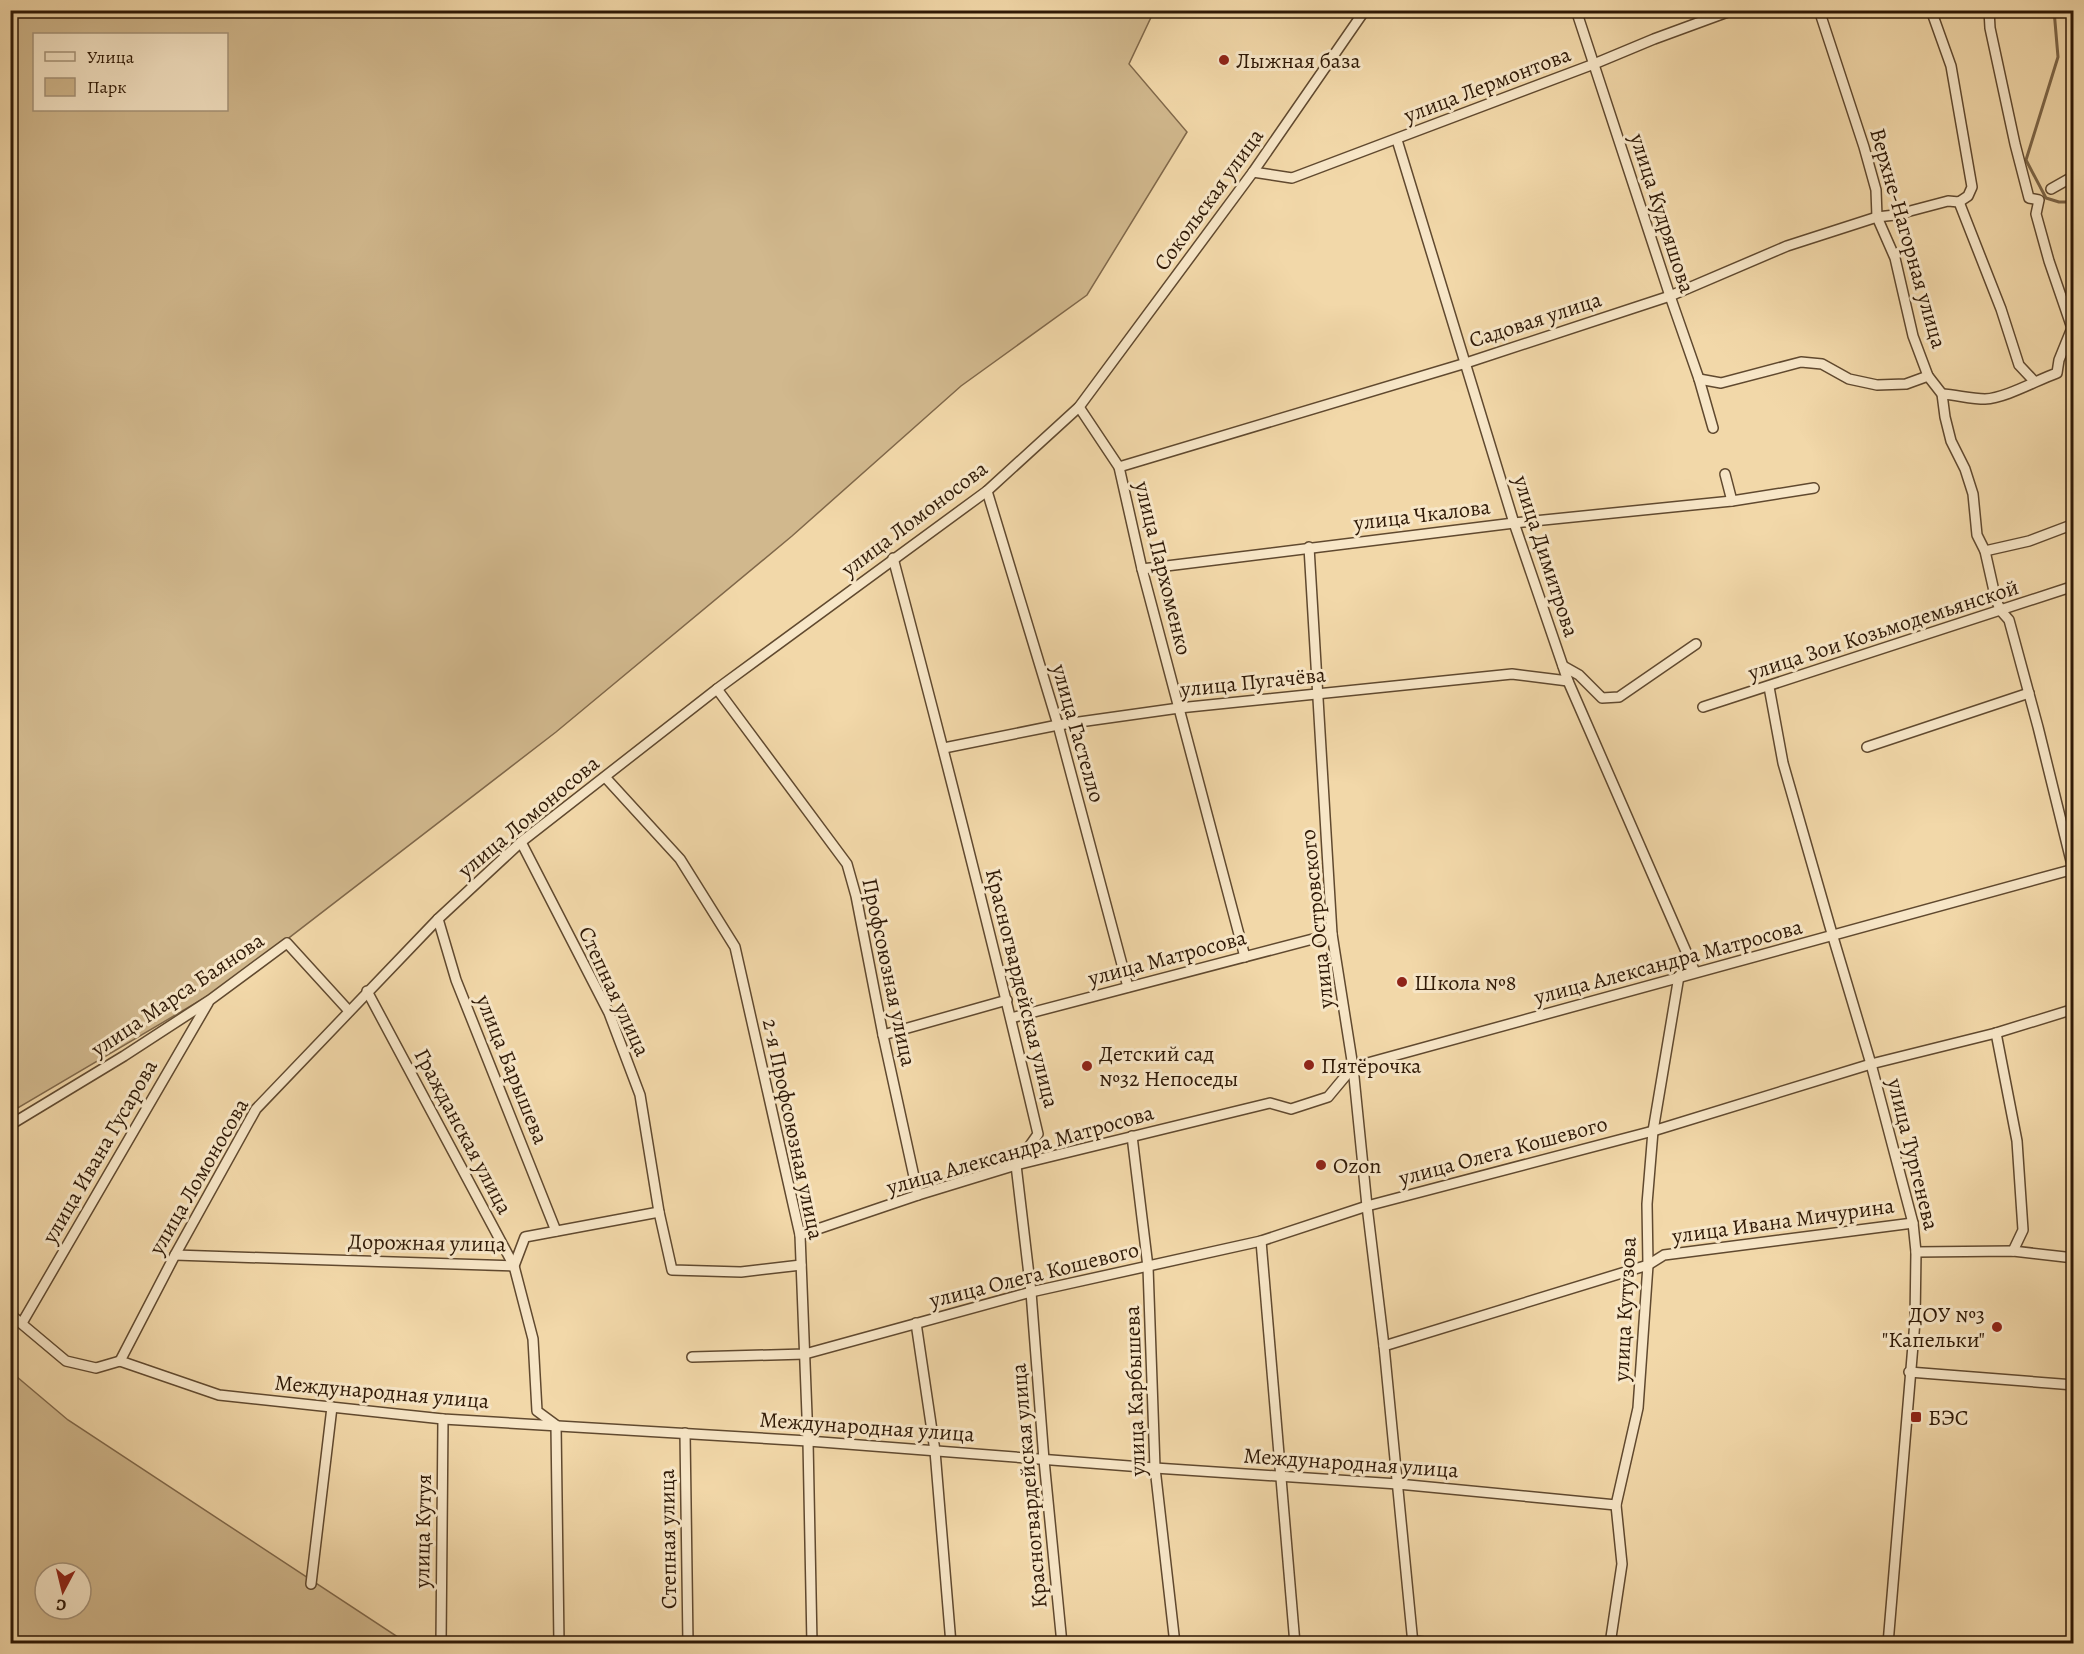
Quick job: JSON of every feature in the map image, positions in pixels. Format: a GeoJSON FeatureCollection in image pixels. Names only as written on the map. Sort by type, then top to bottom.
{"type":"FeatureCollection","features":[{"type":"Feature","properties":{"kind":"street","name":"Сокольская улица"},"geometry":{"type":"LineString","coordinates":[[1079,407],[1253,172],[1365,10]]}},
{"type":"Feature","properties":{"kind":"street","name":"улица Кудряшова"},"geometry":{"type":"LineString","coordinates":[[1576,10],[1670,296],[1700,379],[1713,428]]}},
{"type":"Feature","properties":{"kind":"street","name":"улица Лермонтова"},"geometry":{"type":"LineString","coordinates":[[1253,172],[1292,178],[1397,140],[1733,10]]}},
{"type":"Feature","properties":{"kind":"street","name":"Верхне-Нагорная улица"},"geometry":{"type":"LineString","coordinates":[[1819,10],[1864,147],[1876,190],[1877,217],[1895,258],[1913,336],[1928,376],[1942,394],[1951,441],[1973,494],[1977,535],[1985,551],[1996,600],[2001,611],[2009,620],[2073,871]]}},
{"type":"Feature","properties":{"kind":"street"},"geometry":{"type":"LineString","coordinates":[[1931,10],[1951,66],[1972,186],[1968,196],[1959,202],[2001,309],[2019,365],[2034,381]]}},
{"type":"Feature","properties":{"kind":"street"},"geometry":{"type":"LineString","coordinates":[[1942,394],[1986,399],[2008,394],[2057,373],[2059,360],[2072,328],[2036,214],[2039,200],[2029,198],[1990,28],[1989,10]]}},
{"type":"Feature","properties":{"kind":"street","name":"улица Димитрова"},"geometry":{"type":"LineString","coordinates":[[1397,140],[1514,523],[1563,666],[1695,972]]}},
{"type":"Feature","properties":{"kind":"street"},"geometry":{"type":"LineString","coordinates":[[2051,189],[2073,176]]}},
{"type":"Feature","properties":{"kind":"street","name":"Садовая улица"},"geometry":{"type":"LineString","coordinates":[[1119,467],[1466,363],[1670,296],[1787,246],[1877,217],[1895,215],[1948,201],[1959,202]]}},
{"type":"Feature","properties":{"kind":"street"},"geometry":{"type":"LineString","coordinates":[[1700,379],[1721,383],[1801,362],[1822,364],[1849,379],[1877,385],[1906,384],[1928,376]]}},
{"type":"Feature","properties":{"kind":"street","name":"улица Пархоменко"},"geometry":{"type":"LineString","coordinates":[[1079,407],[1119,467],[1142,569],[1245,957]]}},
{"type":"Feature","properties":{"kind":"street","name":"улица Ломоносова"},"geometry":{"type":"LineString","coordinates":[[120,1361],[175,1254],[256,1109],[438,919],[520,842],[717,689],[987,491],[1079,407]]}},
{"type":"Feature","properties":{"kind":"street"},"geometry":{"type":"LineString","coordinates":[[1725,474],[1732,501]]}},
{"type":"Feature","properties":{"kind":"street","name":"улица Чкалова"},"geometry":{"type":"LineString","coordinates":[[1142,569],[1514,523],[1732,501],[1814,488]]}},
{"type":"Feature","properties":{"kind":"street","name":"улица Гастелло"},"geometry":{"type":"LineString","coordinates":[[987,491],[1058,725],[1128,987]]}},
{"type":"Feature","properties":{"kind":"street"},"geometry":{"type":"LineString","coordinates":[[1985,551],[2029,540],[2073,524]]}},
{"type":"Feature","properties":{"kind":"street","name":"улица Островского"},"geometry":{"type":"LineString","coordinates":[[1310,547],[1332,934],[1353,1067],[1366,1206],[1384,1346],[1413,1642]]}},
{"type":"Feature","properties":{"kind":"street","name":"Красногвардейская улица"},"geometry":{"type":"LineString","coordinates":[[893,558],[944,748],[1038,1134],[1016,1165],[1031,1292],[1062,1644]]}},
{"type":"Feature","properties":{"kind":"street","name":"улица Зои Козьмодемьянской"},"geometry":{"type":"LineString","coordinates":[[1703,707],[2073,586]]}},
{"type":"Feature","properties":{"kind":"street"},"geometry":{"type":"LineString","coordinates":[[1563,666],[1579,675],[1602,698],[1619,697],[1696,644]]}},
{"type":"Feature","properties":{"kind":"street","name":"улица Пугачёва"},"geometry":{"type":"LineString","coordinates":[[944,748],[1058,725],[1179,708],[1512,674],[1569,681]]}},
{"type":"Feature","properties":{"kind":"street","name":"улица Тургенева"},"geometry":{"type":"LineString","coordinates":[[1769,687],[1783,763],[1872,1064],[1913,1223],[1916,1252],[1915,1321],[1887,1644]]}},
{"type":"Feature","properties":{"kind":"street","name":"Профсоюзная улица"},"geometry":{"type":"LineString","coordinates":[[717,689],[847,864],[856,896],[918,1195]]}},
{"type":"Feature","properties":{"kind":"street"},"geometry":{"type":"LineString","coordinates":[[1867,747],[2029,693]]}},
{"type":"Feature","properties":{"kind":"street","name":"2-я Профсоюзная улица"},"geometry":{"type":"LineString","coordinates":[[605,777],[680,859],[735,947],[800,1235],[808,1441],[812,1644]]}},
{"type":"Feature","properties":{"kind":"street","name":"Степная улица"},"geometry":{"type":"LineString","coordinates":[[520,842],[609,1013],[640,1095],[659,1212],[672,1269],[741,1272],[801,1265]]}},
{"type":"Feature","properties":{"kind":"street","name":"улица Александра Матросова"},"geometry":{"type":"LineString","coordinates":[[800,1235],[1016,1165],[1270,1103],[1291,1108],[1328,1097],[1353,1067],[1679,976],[1833,937],[2073,871]]}},
{"type":"Feature","properties":{"kind":"street","name":"улица Барышева"},"geometry":{"type":"LineString","coordinates":[[438,919],[456,980],[556,1231]]}},
{"type":"Feature","properties":{"kind":"street","name":"улица Матросова"},"geometry":{"type":"LineString","coordinates":[[1011,1018],[1332,934]]}},
{"type":"Feature","properties":{"kind":"street","name":"улица Марса Баянова"},"geometry":{"type":"LineString","coordinates":[[10,1125],[124,1056],[210,999],[286,943],[349,1011]]}},
{"type":"Feature","properties":{"kind":"street","name":"улица Кутузова"},"geometry":{"type":"LineString","coordinates":[[1611,1644],[1622,1564],[1616,1505],[1638,1408],[1648,1265],[1647,1204],[1653,1131],[1679,976]]}},
{"type":"Feature","properties":{"kind":"street","name":"Гражданская улица"},"geometry":{"type":"LineString","coordinates":[[368,991],[514,1266],[533,1339],[537,1411],[556,1425]]}},
{"type":"Feature","properties":{"kind":"street","name":"улица Ивана Гусарова"},"geometry":{"type":"LineString","coordinates":[[22,1323],[210,999]]}},
{"type":"Feature","properties":{"kind":"street"},"geometry":{"type":"LineString","coordinates":[[883,1035],[1007,1000]]}},
{"type":"Feature","properties":{"kind":"street","name":"улица Олега Кошевого"},"geometry":{"type":"LineString","coordinates":[[692,1357],[805,1353],[1031,1292],[1261,1241],[1366,1206],[1653,1131],[1872,1064],[1995,1033],[2073,1009]]}},
{"type":"Feature","properties":{"kind":"street"},"geometry":{"type":"LineString","coordinates":[[1995,1033],[2017,1141],[2023,1230],[2013,1251]]}},
{"type":"Feature","properties":{"kind":"street","name":"улица Карбышева"},"geometry":{"type":"LineString","coordinates":[[1132,1136],[1148,1267],[1155,1468],[1175,1644]]}},
{"type":"Feature","properties":{"kind":"street","name":"Дорожная улица"},"geometry":{"type":"LineString","coordinates":[[175,1254],[514,1266],[525,1237],[659,1212]]}},
{"type":"Feature","properties":{"kind":"street","name":"улица Ивана Мичурина"},"geometry":{"type":"LineString","coordinates":[[1384,1346],[1648,1265],[1664,1255],[1913,1223]]}},
{"type":"Feature","properties":{"kind":"street"},"geometry":{"type":"LineString","coordinates":[[1261,1241],[1295,1644]]}},
{"type":"Feature","properties":{"kind":"street"},"geometry":{"type":"LineString","coordinates":[[1916,1252],[2013,1251],[2073,1258]]}},
{"type":"Feature","properties":{"kind":"street"},"geometry":{"type":"LineString","coordinates":[[10,1314],[66,1361],[96,1368],[120,1361]]}},
{"type":"Feature","properties":{"kind":"street"},"geometry":{"type":"LineString","coordinates":[[916,1323],[935,1451],[951,1644]]}},
{"type":"Feature","properties":{"kind":"street","name":"Международная улица"},"geometry":{"type":"LineString","coordinates":[[120,1361],[219,1395],[443,1419],[808,1441],[1398,1484],[1616,1505]]}},
{"type":"Feature","properties":{"kind":"street"},"geometry":{"type":"LineString","coordinates":[[1909,1372],[2073,1385]]}},
{"type":"Feature","properties":{"kind":"street"},"geometry":{"type":"LineString","coordinates":[[311,1584],[332,1407]]}},
{"type":"Feature","properties":{"kind":"street","name":"улица Кутуя"},"geometry":{"type":"LineString","coordinates":[[441,1644],[443,1419]]}},
{"type":"Feature","properties":{"kind":"street"},"geometry":{"type":"LineString","coordinates":[[556,1425],[559,1644]]}},
{"type":"Feature","properties":{"kind":"street","name":"Степная улица"},"geometry":{"type":"LineString","coordinates":[[685,1433],[688,1644]]}},
{"type":"Feature","properties":{"kind":"street"},"geometry":{"type":"LineString","coordinates":[[1413,1642],[1446,1644]]}},
{"type":"Feature","properties":{"kind":"green space"},"geometry":{"type":"Polygon","coordinates":[[[11,11],[1154,11],[1129,64],[1187,132],[1087,295],[961,386],[792,536],[556,732],[233,981],[11,1112],[11,11]]]}},
{"type":"Feature","properties":{"kind":"green space"},"geometry":{"type":"Polygon","coordinates":[[[10,1371],[68,1420],[407,1643],[11,1643],[10,1371]]]}},
{"type":"Feature","properties":{"kind":"waterway"},"geometry":{"type":"LineString","coordinates":[[2054,10],[2058,57],[2026,160],[2046,198],[2059,202],[2074,202]]}},
{"type":"Feature","properties":{"kind":"place","name":"Лыжная база"},"geometry":{"type":"Point","coordinates":[1224,60]}},
{"type":"Feature","properties":{"kind":"place","name":"Школа №8"},"geometry":{"type":"Point","coordinates":[1402,982]}},
{"type":"Feature","properties":{"kind":"place","name":"Пятёрочка"},"geometry":{"type":"Point","coordinates":[1309,1065]}},
{"type":"Feature","properties":{"kind":"place","name":"Детский сад №32 Непоседы"},"geometry":{"type":"Point","coordinates":[1087,1066]}},
{"type":"Feature","properties":{"kind":"place","name":"Ozon"},"geometry":{"type":"Point","coordinates":[1321,1165]}},
{"type":"Feature","properties":{"kind":"place","name":"ДОУ №3 \"Капельки\""},"geometry":{"type":"Point","coordinates":[1997,1327]}},
{"type":"Feature","properties":{"kind":"place","name":"БЭС"},"geometry":{"type":"Point","coordinates":[1916,1417]}}]}
